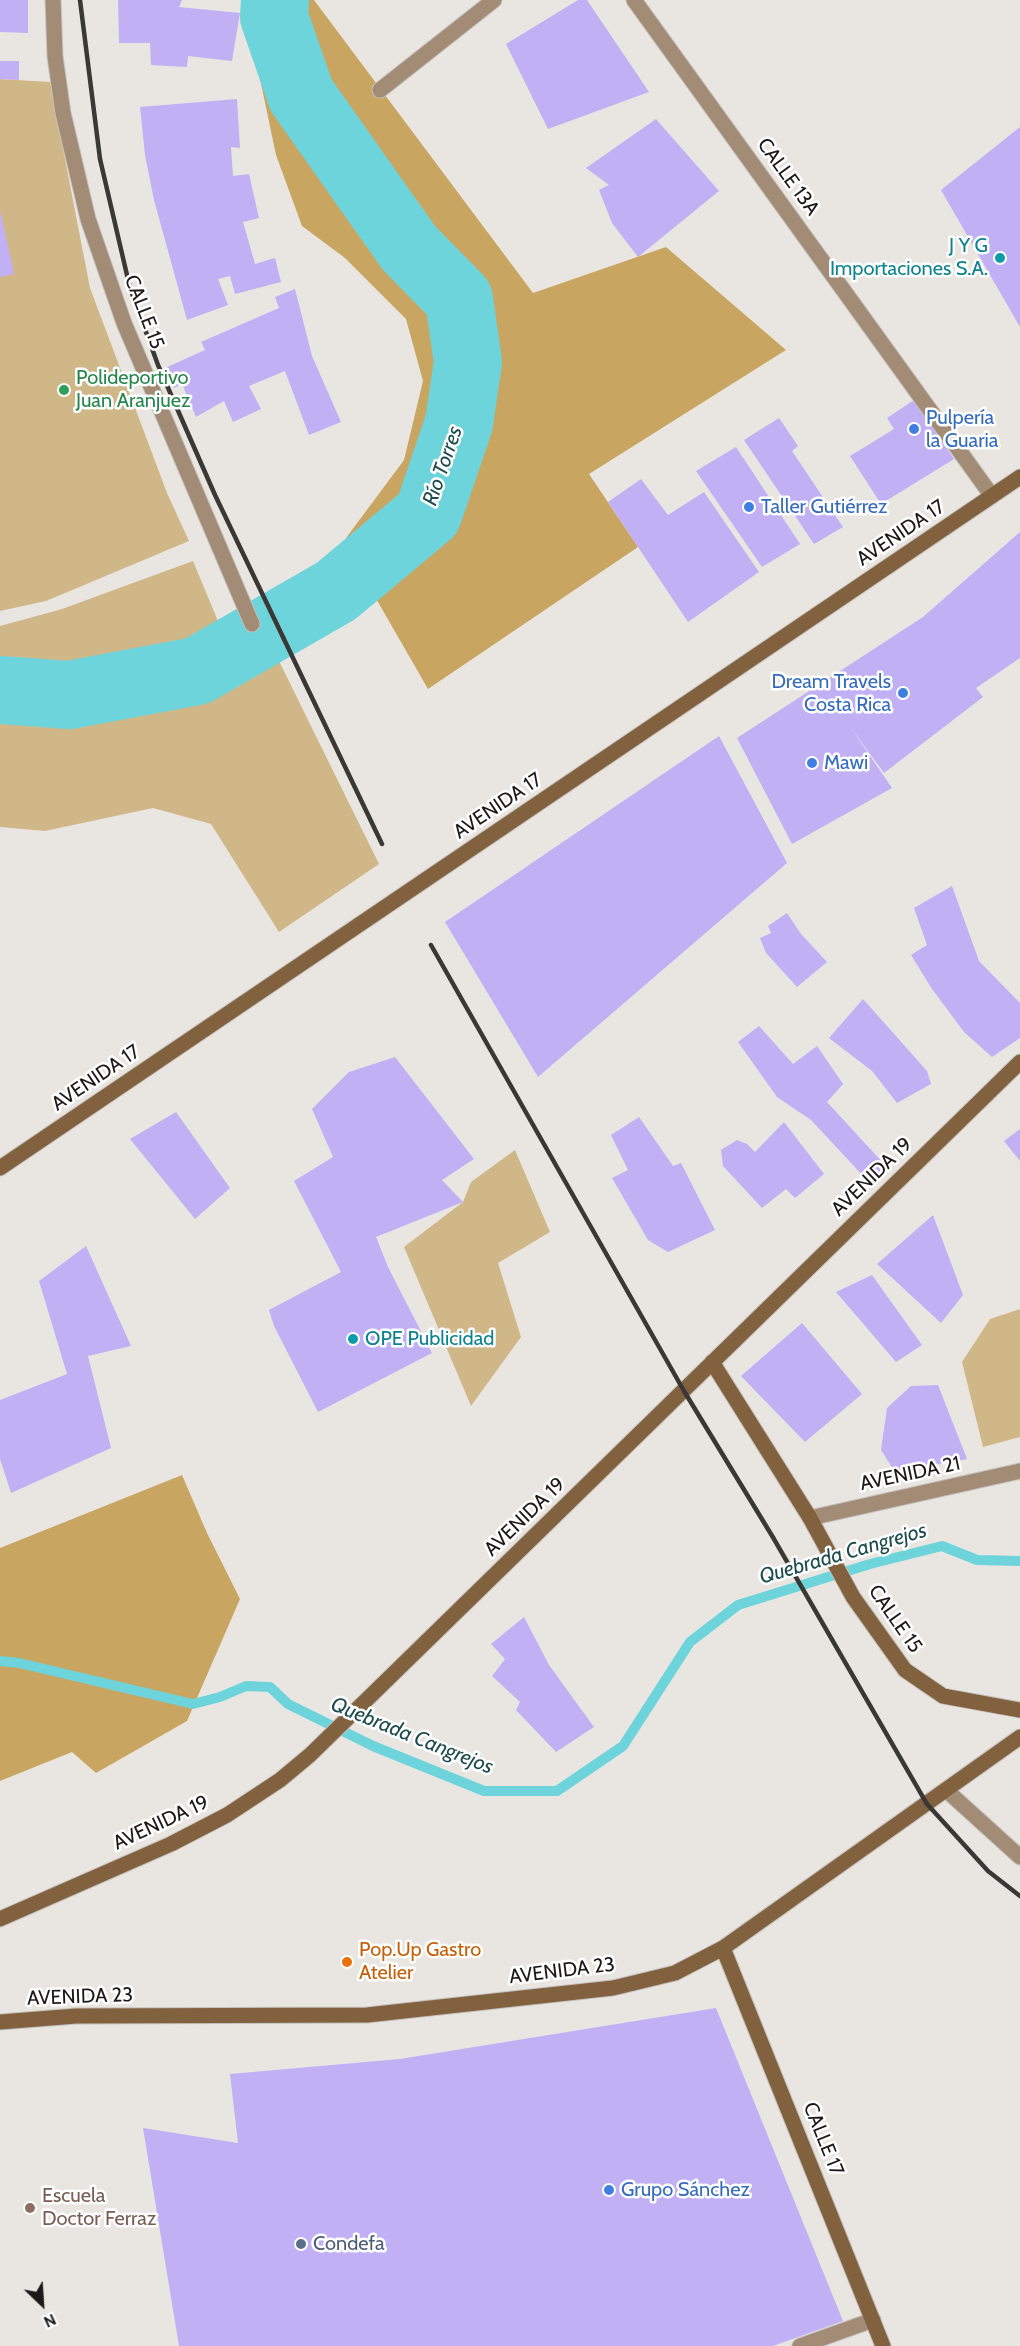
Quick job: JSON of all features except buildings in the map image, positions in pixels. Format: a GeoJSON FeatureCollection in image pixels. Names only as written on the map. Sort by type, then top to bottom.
{"type":"FeatureCollection","features":[{"type":"Feature","properties":{"kind":"main road","name":"AVENIDA 17"},"geometry":{"type":"LineString","coordinates":[[0,1168],[1020,477]]}},
{"type":"Feature","properties":{"kind":"main road","name":"AVENIDA 19"},"geometry":{"type":"LineString","coordinates":[[0,1919],[171,1844],[227,1815],[280,1780],[310,1755],[1020,1062]]}},
{"type":"Feature","properties":{"kind":"main road","name":"CALLE 15"},"geometry":{"type":"LineString","coordinates":[[712,1362],[811,1520],[853,1597],[905,1670],[943,1696],[1020,1710]]}},
{"type":"Feature","properties":{"kind":"main road","name":"AVENIDA 23"},"geometry":{"type":"LineString","coordinates":[[0,2022],[76,2016],[367,2015],[613,1988],[675,1972],[723,1948],[1020,1737]]}},
{"type":"Feature","properties":{"kind":"main road","name":"CALLE 17"},"geometry":{"type":"LineString","coordinates":[[723,1948],[883,2346]]}},
{"type":"Feature","properties":{"kind":"street","name":"CALLE 15"},"geometry":{"type":"LineString","coordinates":[[53,0],[55,56],[63,113],[88,219],[124,323],[252,624]]}},
{"type":"Feature","properties":{"kind":"street"},"geometry":{"type":"LineString","coordinates":[[380,90],[494,0]]}},
{"type":"Feature","properties":{"kind":"street","name":"CALLE 13A"},"geometry":{"type":"LineString","coordinates":[[634,0],[992,496]]}},
{"type":"Feature","properties":{"kind":"street","name":"AVENIDA 21"},"geometry":{"type":"LineString","coordinates":[[811,1520],[1020,1471]]}},
{"type":"Feature","properties":{"kind":"street"},"geometry":{"type":"LineString","coordinates":[[946,1790],[1020,1857]]}},
{"type":"Feature","properties":{"kind":"street"},"geometry":{"type":"LineString","coordinates":[[800,2346],[873,2320]]}},
{"type":"Feature","properties":{"kind":"shaded area"},"geometry":{"type":"Polygon","coordinates":[[[250,0],[314,0],[533,293],[666,247],[786,350],[589,474],[638,547],[428,689],[363,576],[346,538],[404,460],[423,381],[406,319],[345,258],[302,226],[276,155],[254,50],[250,0]]]}},
{"type":"Feature","properties":{"kind":"shaded area","name":"Polideportivo Juan Aranjuez"},"geometry":{"type":"Polygon","coordinates":[[[0,79],[50,82],[90,288],[167,493],[189,541],[46,601],[0,611],[0,79]]]}},
{"type":"Feature","properties":{"kind":"shaded area"},"geometry":{"type":"Polygon","coordinates":[[[193,561],[240,674],[276,655],[379,864],[279,932],[211,824],[153,808],[45,831],[0,827],[0,626],[62,609],[193,561]]]}},
{"type":"Feature","properties":{"kind":"shaded area"},"geometry":{"type":"Polygon","coordinates":[[[515,1150],[550,1232],[498,1263],[521,1337],[471,1406],[404,1247],[463,1202],[471,1182],[515,1150]]]}},
{"type":"Feature","properties":{"kind":"shaded area"},"geometry":{"type":"Polygon","coordinates":[[[1020,1309],[1020,1437],[983,1447],[962,1362],[990,1319],[1020,1309]]]}},
{"type":"Feature","properties":{"kind":"shaded area"},"geometry":{"type":"Polygon","coordinates":[[[182,1475],[207,1533],[240,1599],[187,1721],[96,1773],[72,1752],[0,1781],[0,1548],[182,1475]]]}},
{"type":"Feature","properties":{"kind":"waterway","name":"Río Torres"},"geometry":{"type":"LineString","coordinates":[[0,690],[69,695],[197,671],[336,591],[428,514],[459,423],[468,362],[459,299],[409,248],[301,95],[274,17],[275,0]]}},
{"type":"Feature","properties":{"kind":"waterway","name":"Quebrada Cangrejos"},"geometry":{"type":"LineString","coordinates":[[0,1661],[19,1663],[193,1704],[220,1697],[246,1686],[270,1687],[288,1704],[373,1746],[484,1791],[557,1791],[623,1746],[690,1642],[738,1605],[870,1564],[942,1546],[977,1560],[1020,1561]]}},
{"type":"Feature","properties":{"kind":"railway"},"geometry":{"type":"LineString","coordinates":[[80,0],[100,159],[130,288],[158,365],[215,495],[382,844]]}},
{"type":"Feature","properties":{"kind":"railway"},"geometry":{"type":"LineString","coordinates":[[431,945],[684,1391],[774,1539],[927,1804],[988,1871],[1020,1896]]}},
{"type":"Feature","properties":{"kind":"place","name":"J Y G Importaciones S.A."},"geometry":{"type":"Point","coordinates":[1000,258]}},
{"type":"Feature","properties":{"kind":"place","name":"Polideportivo Juan Aranjuez"},"geometry":{"type":"Point","coordinates":[64,390]}},
{"type":"Feature","properties":{"kind":"place","name":"Pulpería la Guaria"},"geometry":{"type":"Point","coordinates":[914,429]}},
{"type":"Feature","properties":{"kind":"place","name":"Taller Gutiérrez"},"geometry":{"type":"Point","coordinates":[749,507]}},
{"type":"Feature","properties":{"kind":"place","name":"Dream Travels Costa Rica"},"geometry":{"type":"Point","coordinates":[903,693]}},
{"type":"Feature","properties":{"kind":"place","name":"Mawi"},"geometry":{"type":"Point","coordinates":[812,763]}},
{"type":"Feature","properties":{"kind":"place","name":"OPE Publicidad"},"geometry":{"type":"Point","coordinates":[353,1339]}},
{"type":"Feature","properties":{"kind":"place","name":"Pop.Up Gastro Atelier"},"geometry":{"type":"Point","coordinates":[347,1962]}},
{"type":"Feature","properties":{"kind":"place","name":"Grupo Sánchez"},"geometry":{"type":"Point","coordinates":[609,2190]}},
{"type":"Feature","properties":{"kind":"place","name":"Escuela Doctor Ferraz"},"geometry":{"type":"Point","coordinates":[30,2208]}},
{"type":"Feature","properties":{"kind":"place","name":"Condefa"},"geometry":{"type":"Point","coordinates":[301,2244]}}]}
